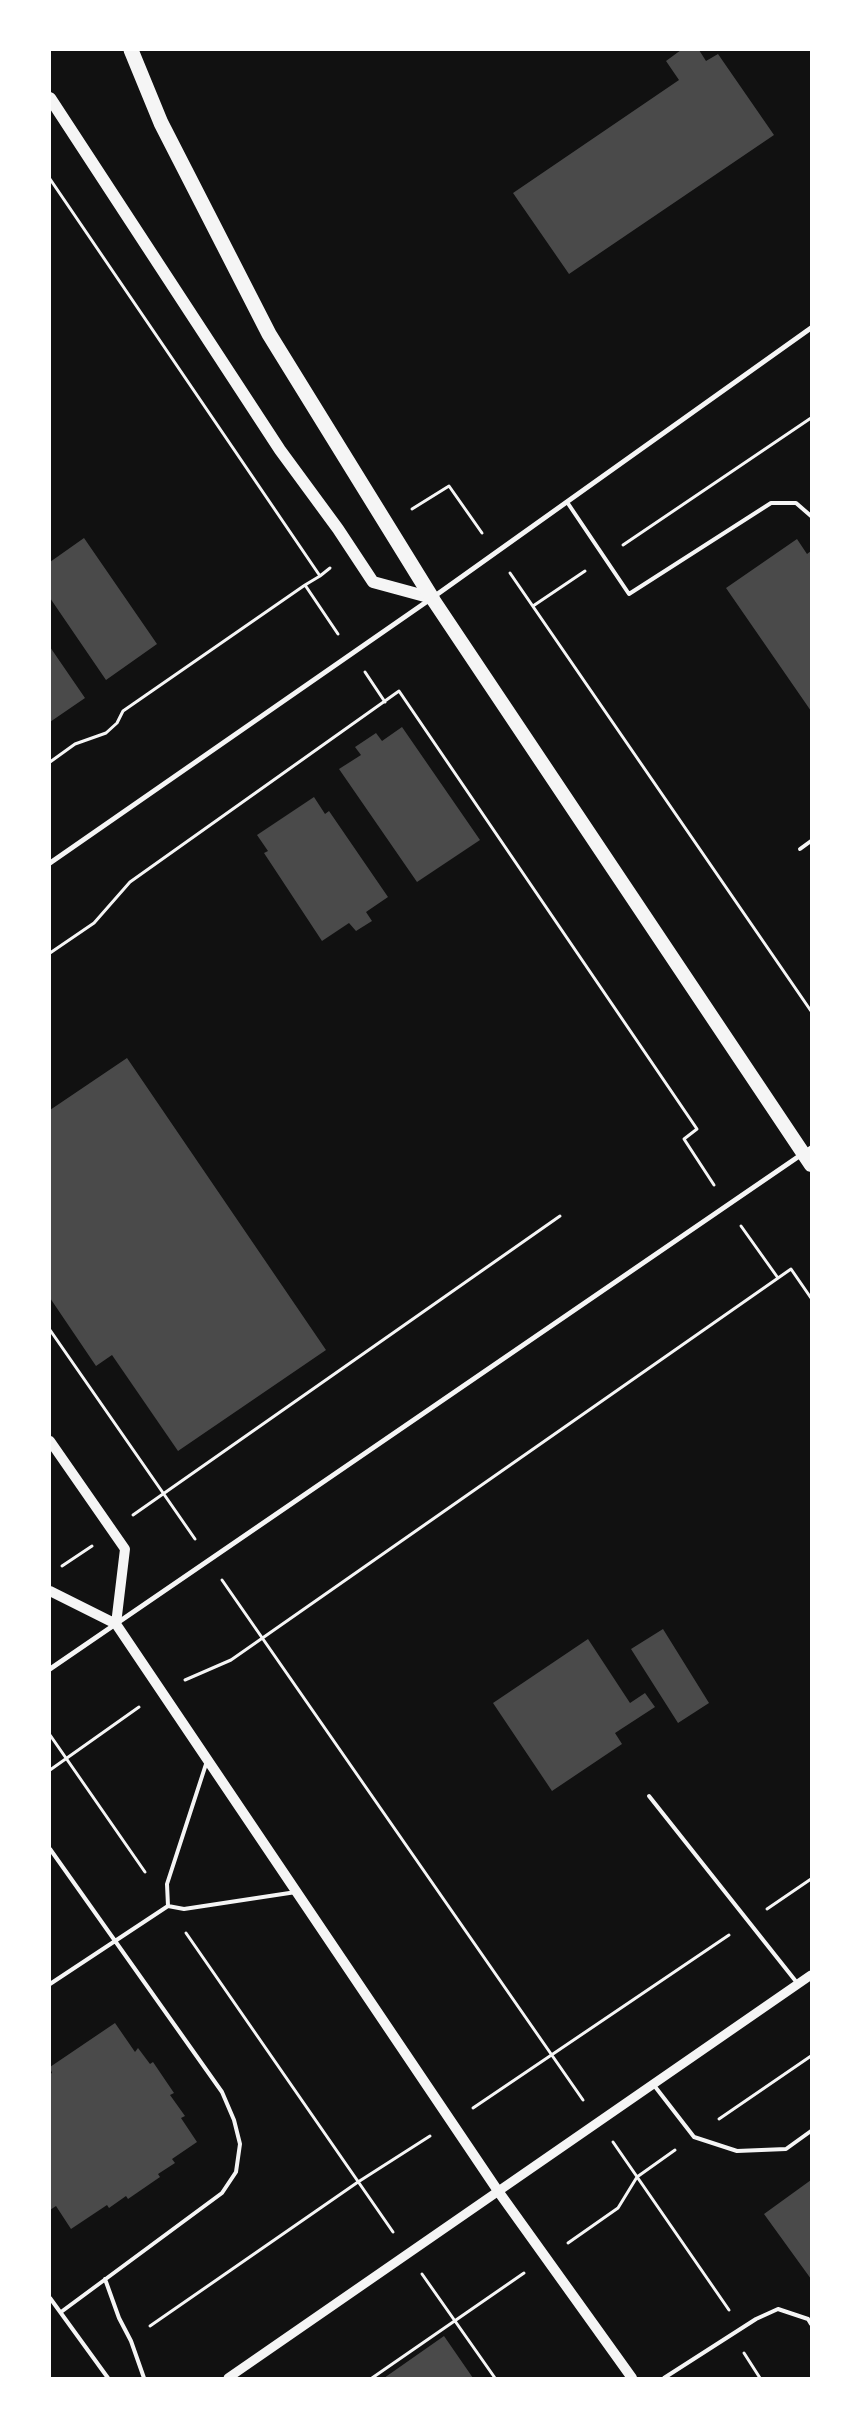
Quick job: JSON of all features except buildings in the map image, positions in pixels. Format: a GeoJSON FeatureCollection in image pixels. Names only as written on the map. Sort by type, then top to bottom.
{"type":"FeatureCollection","features":[{"type":"Feature","properties":{"kind":"highway"},"geometry":{"type":"LineString","coordinates":[[131,50],[161,123],[269,334],[432,598],[808,1155]]}},
{"type":"Feature","properties":{"kind":"main road"},"geometry":{"type":"LineString","coordinates":[[50,98],[280,450],[373,582],[432,598]]}},
{"type":"Feature","properties":{"kind":"main road"},"geometry":{"type":"LineString","coordinates":[[50,1441],[125,1549],[116,1624]]}},
{"type":"Feature","properties":{"kind":"main road"},"geometry":{"type":"LineString","coordinates":[[50,1590],[116,1624],[498,2191],[632,2378]]}},
{"type":"Feature","properties":{"kind":"street"},"geometry":{"type":"LineString","coordinates":[[52,861],[432,598],[811,328]]}},
{"type":"Feature","properties":{"kind":"street"},"geometry":{"type":"LineString","coordinates":[[50,1669],[727,1206],[808,1155]]}},
{"type":"Feature","properties":{"kind":"street"},"geometry":{"type":"LineString","coordinates":[[228,2378],[811,1975]]}},
{"type":"Feature","properties":{"kind":"lane"},"geometry":{"type":"LineString","coordinates":[[567,502],[629,594],[771,503],[796,503],[811,516]]}},
{"type":"Feature","properties":{"kind":"lane"},"geometry":{"type":"LineString","coordinates":[[800,849],[811,841]]}},
{"type":"Feature","properties":{"kind":"lane"},"geometry":{"type":"LineString","coordinates":[[50,854],[52,861]]}},
{"type":"Feature","properties":{"kind":"lane"},"geometry":{"type":"LineString","coordinates":[[168,1906],[166,1884],[208,1759]]}},
{"type":"Feature","properties":{"kind":"lane"},"geometry":{"type":"LineString","coordinates":[[649,1796],[798,1984]]}},
{"type":"Feature","properties":{"kind":"lane"},"geometry":{"type":"LineString","coordinates":[[50,1849],[222,2092],[234,2120],[240,2144],[236,2172],[222,2193],[61,2312]]}},
{"type":"Feature","properties":{"kind":"lane"},"geometry":{"type":"LineString","coordinates":[[50,1984],[168,1906],[184,1909],[297,1892]]}},
{"type":"Feature","properties":{"kind":"lane"},"geometry":{"type":"LineString","coordinates":[[653,2084],[694,2137],[737,2151],[786,2149],[811,2131]]}},
{"type":"Feature","properties":{"kind":"lane"},"geometry":{"type":"LineString","coordinates":[[105,2279],[119,2318],[132,2341],[144,2378]]}},
{"type":"Feature","properties":{"kind":"lane"},"geometry":{"type":"LineString","coordinates":[[50,2298],[108,2378]]}},
{"type":"Feature","properties":{"kind":"lane"},"geometry":{"type":"LineString","coordinates":[[664,2378],[756,2319],[778,2309],[808,2319],[811,2324]]}},
{"type":"Feature","properties":{"kind":"path"},"geometry":{"type":"LineString","coordinates":[[50,179],[320,576]]}},
{"type":"Feature","properties":{"kind":"path"},"geometry":{"type":"LineString","coordinates":[[533,606],[811,418]]}},
{"type":"Feature","properties":{"kind":"path"},"geometry":{"type":"LineString","coordinates":[[386,524],[449,486],[811,1011]]}},
{"type":"Feature","properties":{"kind":"path"},"geometry":{"type":"LineString","coordinates":[[50,762],[75,744],[106,733],[116,723],[123,711],[320,576],[352,551]]}},
{"type":"Feature","properties":{"kind":"path"},"geometry":{"type":"LineString","coordinates":[[305,586],[385,702]]}},
{"type":"Feature","properties":{"kind":"path"},"geometry":{"type":"LineString","coordinates":[[50,953],[94,923],[130,882],[399,691],[697,1130],[684,1140],[727,1206],[778,1278]]}},
{"type":"Feature","properties":{"kind":"path"},"geometry":{"type":"LineString","coordinates":[[58,1569],[163,1493],[560,1216]]}},
{"type":"Feature","properties":{"kind":"path"},"geometry":{"type":"LineString","coordinates":[[50,1770],[162,1690],[231,1660],[791,1269],[811,1298]]}},
{"type":"Feature","properties":{"kind":"path"},"geometry":{"type":"LineString","coordinates":[[50,1330],[730,2312],[741,2350],[760,2378]]}},
{"type":"Feature","properties":{"kind":"path"},"geometry":{"type":"LineString","coordinates":[[50,1734],[495,2378]]}},
{"type":"Feature","properties":{"kind":"path"},"geometry":{"type":"LineString","coordinates":[[132,2341],[358,2182],[452,2122],[811,1879]]}},
{"type":"Feature","properties":{"kind":"path"},"geometry":{"type":"LineString","coordinates":[[372,2378],[618,2208],[637,2176],[811,2056]]}}]}
